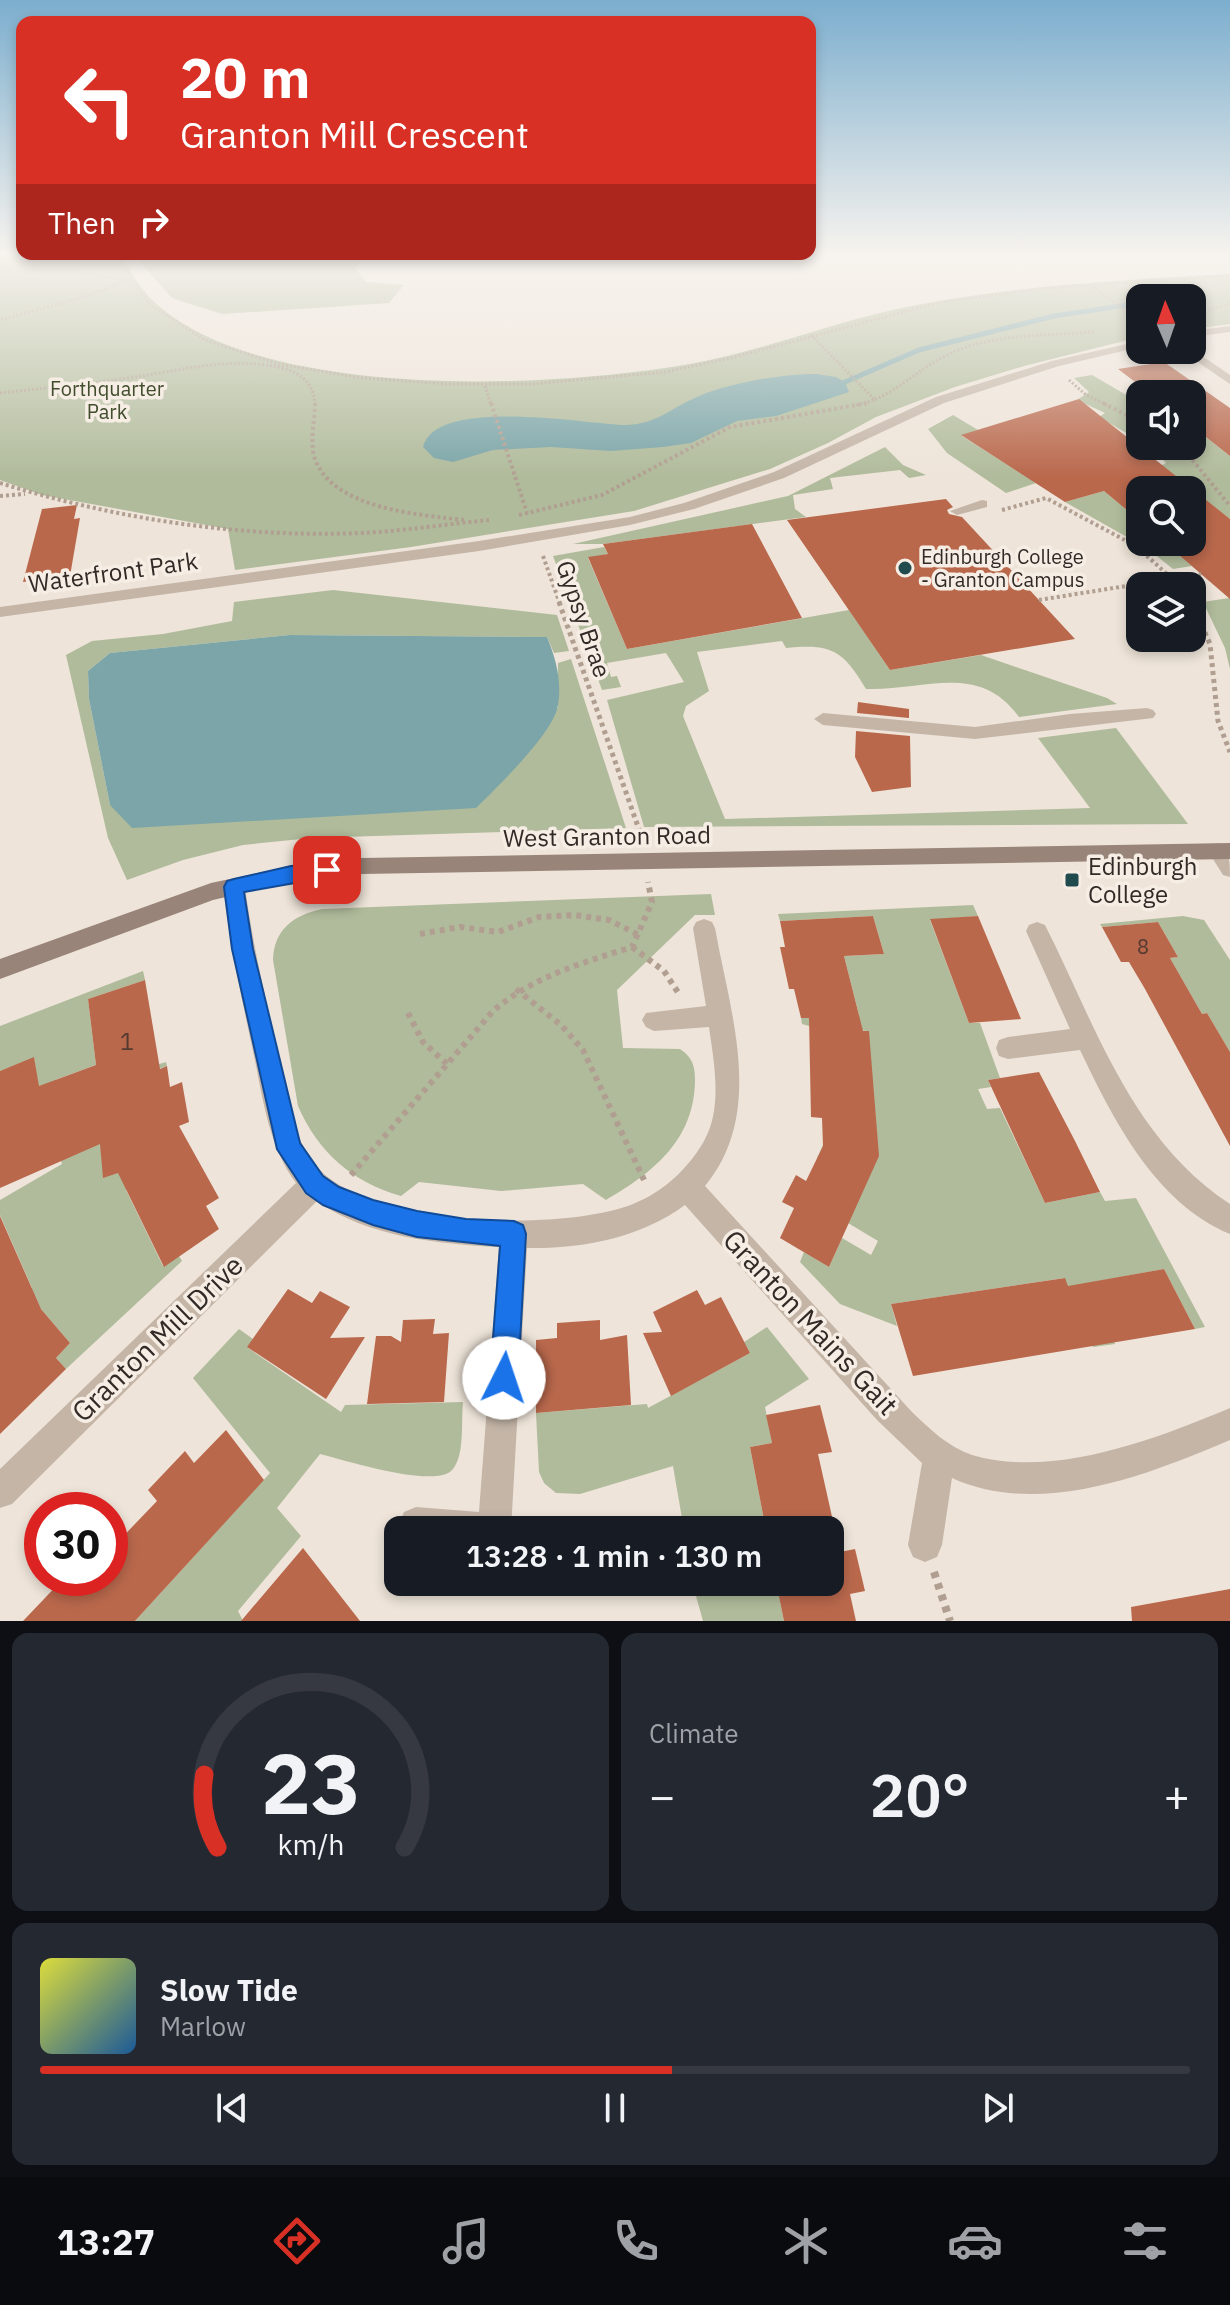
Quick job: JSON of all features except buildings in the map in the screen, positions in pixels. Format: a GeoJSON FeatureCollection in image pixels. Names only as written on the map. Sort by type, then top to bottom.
{"type":"FeatureCollection","features":[{"type":"Feature","properties":{"kind":"street"},"geometry":{"type":"LineString","coordinates":[[1206,332],[1230,329]]}},
{"type":"Feature","properties":{"kind":"street","name":"Waterfront Park"},"geometry":{"type":"LineString","coordinates":[[0,612],[537,537],[630,521],[744,488],[818,458],[901,416],[1056,363],[1126,347]]}},
{"type":"Feature","properties":{"kind":"street"},"geometry":{"type":"LineString","coordinates":[[1206,364],[1230,380]]}},
{"type":"Feature","properties":{"kind":"street"},"geometry":{"type":"LineString","coordinates":[[957,511],[989,508]]}},
{"type":"Feature","properties":{"kind":"street"},"geometry":{"type":"LineString","coordinates":[[823,719],[975,733],[1070,720],[1147,714]]}},
{"type":"Feature","properties":{"kind":"street","name":"West Granton Road"},"geometry":{"type":"LineString","coordinates":[[0,969],[150,913],[234,887],[291,874],[362,866],[1226,857]]}},
{"type":"Feature","properties":{"kind":"street"},"geometry":{"type":"LineString","coordinates":[[234,887],[242,949],[289,1149],[323,1190],[373,1212],[417,1224],[466,1232],[570,1233],[599,1228],[656,1208],[686,1186],[708,1160],[725,1122],[729,1093],[704,928]]}},
{"type":"Feature","properties":{"kind":"street"},"geometry":{"type":"LineString","coordinates":[[1037,931],[1129,1115],[1158,1158],[1177,1179],[1230,1220]]}},
{"type":"Feature","properties":{"kind":"street"},"geometry":{"type":"LineString","coordinates":[[654,1020],[718,1016]]}},
{"type":"Feature","properties":{"kind":"street"},"geometry":{"type":"LineString","coordinates":[[1008,1048],[1088,1038]]}},
{"type":"Feature","properties":{"kind":"street","name":"Granton Mains Gait"},"geometry":{"type":"LineString","coordinates":[[686,1186],[864,1381],[939,1456],[980,1471],[1009,1476],[1075,1473],[1158,1454],[1230,1424]]}},
{"type":"Feature","properties":{"kind":"street","name":"Granton Mill Drive"},"geometry":{"type":"LineString","coordinates":[[0,1492],[323,1190]]}},
{"type":"Feature","properties":{"kind":"street"},"geometry":{"type":"LineString","coordinates":[[493,1516],[514,1234]]}},
{"type":"Feature","properties":{"kind":"street"},"geometry":{"type":"LineString","coordinates":[[925,1545],[939,1456]]}},
{"type":"Feature","properties":{"kind":"path"},"geometry":{"type":"LineString","coordinates":[[180,327],[217,345],[284,364],[390,380],[485,386],[662,372],[739,356],[844,327]]}},
{"type":"Feature","properties":{"kind":"path"},"geometry":{"type":"LineString","coordinates":[[513,517],[602,495],[730,427],[876,402],[946,355],[962,349],[1000,340],[1101,331]]}},
{"type":"Feature","properties":{"kind":"path"},"geometry":{"type":"LineString","coordinates":[[811,335],[876,402]]}},
{"type":"Feature","properties":{"kind":"path"},"geometry":{"type":"LineString","coordinates":[[1056,363],[1086,395],[1126,415]]}},
{"type":"Feature","properties":{"kind":"path"},"geometry":{"type":"LineString","coordinates":[[279,368],[284,364]]}},
{"type":"Feature","properties":{"kind":"path"},"geometry":{"type":"LineString","coordinates":[[0,393],[226,367],[279,368],[305,378],[311,386],[315,403],[313,456],[324,475],[374,504],[415,515],[474,521]]}},
{"type":"Feature","properties":{"kind":"path","name":"Gypsy Brae"},"geometry":{"type":"LineString","coordinates":[[485,386],[650,862],[647,876],[652,902],[632,947]]}},
{"type":"Feature","properties":{"kind":"path"},"geometry":{"type":"LineString","coordinates":[[1195,460],[1230,506]]}},
{"type":"Feature","properties":{"kind":"path"},"geometry":{"type":"LineString","coordinates":[[0,483],[30,493],[120,512],[240,529],[358,533],[493,519]]}},
{"type":"Feature","properties":{"kind":"path"},"geometry":{"type":"LineString","coordinates":[[0,496],[30,493]]}},
{"type":"Feature","properties":{"kind":"path"},"geometry":{"type":"LineString","coordinates":[[989,508],[1046,498],[1096,522],[1141,549],[1167,572]]}},
{"type":"Feature","properties":{"kind":"path"},"geometry":{"type":"LineString","coordinates":[[1039,600],[1126,586]]}},
{"type":"Feature","properties":{"kind":"path"},"geometry":{"type":"LineString","coordinates":[[1206,626],[1214,652],[1217,719],[1230,752]]}},
{"type":"Feature","properties":{"kind":"path"},"geometry":{"type":"LineString","coordinates":[[420,934],[460,927],[498,932],[539,917],[574,915],[609,920],[639,935]]}},
{"type":"Feature","properties":{"kind":"path"},"geometry":{"type":"LineString","coordinates":[[323,1190],[448,1065],[494,1010],[516,989],[547,974],[632,947],[664,971],[680,996],[687,1018]]}},
{"type":"Feature","properties":{"kind":"path"},"geometry":{"type":"LineString","coordinates":[[516,989],[561,1025],[583,1050],[656,1208]]}},
{"type":"Feature","properties":{"kind":"path"},"geometry":{"type":"LineString","coordinates":[[408,1013],[423,1042],[448,1065]]}},
{"type":"Feature","properties":{"kind":"path"},"geometry":{"type":"LineString","coordinates":[[925,1545],[950,1621]]}},
{"type":"Feature","properties":{"kind":"green space","name":"Forthquarter Park"},"geometry":{"type":"Polygon","coordinates":[[[0,327],[192,327],[209,337],[271,359],[341,373],[416,380],[492,381],[565,378],[690,364],[831,327],[1126,327],[1126,340],[955,387],[876,417],[770,469],[634,511],[411,547],[235,570],[228,529],[42,495],[0,480],[0,327]]]}},
{"type":"Feature","properties":{"kind":"green space"},"geometry":{"type":"Polygon","coordinates":[[[1092,375],[1126,395],[1126,433],[1099,417],[1105,413],[1077,400],[1089,392],[1074,378],[1092,375]]]}},
{"type":"Feature","properties":{"kind":"green space"},"geometry":{"type":"Polygon","coordinates":[[[953,415],[978,430],[962,436],[1036,483],[1006,493],[947,453],[928,429],[953,415]]]}},
{"type":"Feature","properties":{"kind":"green space"},"geometry":{"type":"Polygon","coordinates":[[[1206,437],[1230,456],[1230,519],[1206,502],[1206,476],[1170,476],[1158,467],[1166,463],[1163,460],[1206,460],[1206,437]]]}},
{"type":"Feature","properties":{"kind":"green space"},"geometry":{"type":"Polygon","coordinates":[[[885,447],[903,465],[926,475],[909,478],[900,470],[830,478],[833,489],[793,495],[795,509],[806,517],[603,544],[573,544],[788,496],[885,447]]]}},
{"type":"Feature","properties":{"kind":"green space"},"geometry":{"type":"Polygon","coordinates":[[[1104,491],[1126,509],[1126,537],[1065,502],[1104,491]]]}},
{"type":"Feature","properties":{"kind":"green space"},"geometry":{"type":"Polygon","coordinates":[[[604,547],[608,554],[588,558],[627,649],[849,610],[890,670],[981,655],[1117,704],[1019,717],[1003,700],[986,689],[968,684],[866,689],[842,657],[825,649],[786,648],[782,641],[697,652],[709,691],[686,706],[683,716],[725,819],[1090,808],[1038,738],[1116,728],[1188,824],[644,827],[607,700],[684,682],[666,653],[607,663],[611,677],[617,676],[621,687],[602,690],[553,556],[604,547]]]}},
{"type":"Feature","properties":{"kind":"green space"},"geometry":{"type":"Polygon","coordinates":[[[1157,556],[1180,556],[1192,566],[1173,569],[1157,556]]]}},
{"type":"Feature","properties":{"kind":"green space"},"geometry":{"type":"Polygon","coordinates":[[[333,590],[557,615],[569,651],[554,653],[547,637],[290,635],[110,653],[88,671],[89,699],[110,805],[558,708],[558,663],[571,659],[626,828],[311,838],[243,845],[183,860],[127,880],[108,838],[66,655],[92,641],[163,634],[232,621],[234,602],[333,590]]]}},
{"type":"Feature","properties":{"kind":"green space"},"geometry":{"type":"Polygon","coordinates":[[[1230,599],[1230,669],[1225,648],[1206,608],[1206,602],[1230,599]]]}},
{"type":"Feature","properties":{"kind":"green space"},"geometry":{"type":"Polygon","coordinates":[[[711,894],[715,915],[695,915],[617,990],[623,1048],[680,1049],[692,1063],[695,1081],[687,1121],[668,1152],[640,1178],[606,1200],[583,1184],[501,1191],[419,1182],[401,1196],[352,1174],[326,1151],[306,1122],[298,1106],[273,960],[277,940],[294,920],[322,909],[711,894]]]}},
{"type":"Feature","properties":{"kind":"green space"},"geometry":{"type":"Polygon","coordinates":[[[973,905],[978,916],[930,920],[969,1023],[980,1023],[1000,1078],[988,1080],[991,1087],[978,1089],[987,1109],[1000,1108],[1045,1203],[1100,1192],[1105,1201],[1136,1198],[1205,1327],[1195,1329],[1164,1269],[1088,1283],[1115,1344],[1093,1347],[1064,1278],[891,1304],[897,1326],[840,1304],[800,1262],[804,1252],[829,1267],[842,1238],[871,1255],[878,1241],[848,1223],[865,1185],[817,1158],[823,1145],[878,1151],[868,1031],[809,1026],[802,1024],[801,1018],[859,1015],[844,956],[884,954],[873,916],[780,921],[778,914],[973,905]]]}},
{"type":"Feature","properties":{"kind":"green space"},"geometry":{"type":"Polygon","coordinates":[[[1183,916],[1204,920],[1230,960],[1230,1052],[1207,1013],[1202,1014],[1170,958],[1178,957],[1158,922],[1102,927],[1100,924],[1183,916]]]}},
{"type":"Feature","properties":{"kind":"green space"},"geometry":{"type":"Polygon","coordinates":[[[143,971],[145,980],[88,999],[96,1065],[55,1080],[56,1095],[166,1062],[167,1066],[95,1092],[179,1149],[126,1190],[163,1266],[179,1256],[182,1261],[66,1369],[56,1358],[70,1343],[36,1303],[0,1310],[32,1288],[0,1215],[0,1200],[62,1164],[41,1101],[34,1058],[0,1071],[0,1026],[143,971]]]}},
{"type":"Feature","properties":{"kind":"green space"},"geometry":{"type":"Polygon","coordinates":[[[767,1327],[809,1379],[765,1407],[772,1443],[750,1447],[763,1516],[682,1516],[673,1466],[580,1494],[556,1493],[544,1483],[539,1472],[536,1413],[647,1404],[648,1408],[750,1353],[744,1342],[767,1327]]]}},
{"type":"Feature","properties":{"kind":"green space"},"geometry":{"type":"Polygon","coordinates":[[[239,1329],[253,1339],[248,1348],[341,1412],[345,1405],[463,1402],[457,1463],[444,1475],[410,1475],[320,1454],[277,1508],[301,1536],[238,1611],[243,1621],[135,1621],[270,1473],[193,1378],[239,1329]]]}},
{"type":"Feature","properties":{"kind":"green space"},"geometry":{"type":"Polygon","coordinates":[[[696,1596],[779,1596],[784,1621],[703,1621],[696,1596]]]}},
{"type":"Feature","properties":{"kind":"water"},"geometry":{"type":"Polygon","coordinates":[[[816,374],[836,377],[845,382],[849,392],[776,416],[737,421],[691,443],[611,451],[551,447],[493,450],[453,462],[434,458],[423,447],[434,431],[455,422],[514,416],[636,424],[724,388],[772,378],[816,374]]]}},
{"type":"Feature","properties":{"kind":"water"},"geometry":{"type":"Polygon","coordinates":[[[290,635],[547,637],[557,670],[558,705],[536,745],[476,808],[132,828],[110,805],[89,699],[88,671],[110,653],[290,635]]]}},
{"type":"Feature","properties":{"kind":"waterway"},"geometry":{"type":"LineString","coordinates":[[845,382],[919,350],[1012,327]]}},
{"type":"Feature","properties":{"kind":"place","name":"Edinburgh College - Granton Campus"},"geometry":{"type":"Point","coordinates":[905,568]}},
{"type":"Feature","properties":{"kind":"place","name":"Edinburgh College"},"geometry":{"type":"Point","coordinates":[1072,880]}},
{"type":"Feature","properties":{"kind":"route"},"geometry":{"type":"LineString","coordinates":[[327,870],[291,874],[234,887],[242,949],[289,1149],[300,1168],[315,1184],[332,1196],[373,1212],[417,1224],[466,1232],[514,1234],[504,1378]]}}]}
